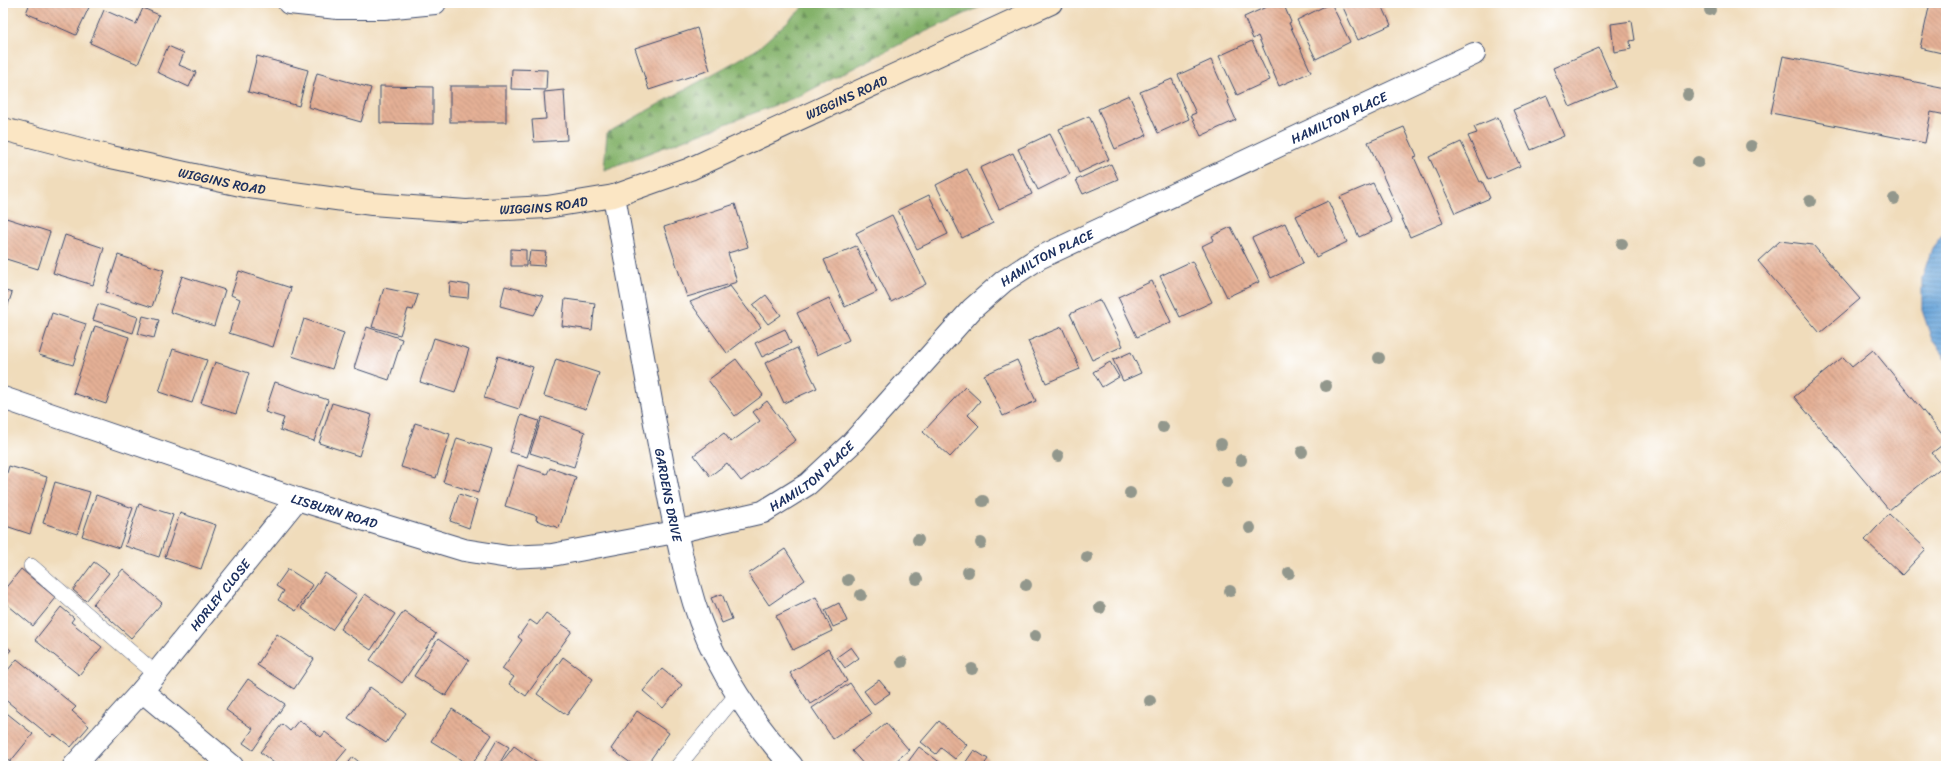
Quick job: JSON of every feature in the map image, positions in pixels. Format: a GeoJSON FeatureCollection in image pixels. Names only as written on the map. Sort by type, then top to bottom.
{"type":"FeatureCollection","features":[{"type":"Feature","properties":{"kind":"street"},"geometry":{"type":"LineString","coordinates":[[289,3],[338,8],[384,8],[435,3]]}},
{"type":"Feature","properties":{"kind":"street","name":"WIGGINS ROAD"},"geometry":{"type":"LineString","coordinates":[[3,129],[111,158],[250,187],[372,204],[466,211],[547,207],[614,196],[690,169],[1051,3]]}},
{"type":"Feature","properties":{"kind":"street","name":"HAMILTON PLACE"},"geometry":{"type":"LineString","coordinates":[[675,532],[764,512],[808,484],[851,444],[972,309],[1004,281],[1039,258],[1474,54]]}},
{"type":"Feature","properties":{"kind":"street","name":"GARDENS DRIVE"},"geometry":{"type":"LineString","coordinates":[[614,196],[675,532],[694,604],[708,638],[737,694],[770,741],[792,766]]}},
{"type":"Feature","properties":{"kind":"street","name":"LISBURN ROAD"},"geometry":{"type":"LineString","coordinates":[[3,398],[297,498],[464,550],[508,557],[552,555],[675,532]]}},
{"type":"Feature","properties":{"kind":"street","name":"HORLEY CLOSE"},"geometry":{"type":"LineString","coordinates":[[74,766],[142,691],[297,498]]}},
{"type":"Feature","properties":{"kind":"street"},"geometry":{"type":"LineString","coordinates":[[142,691],[232,766]]}},
{"type":"Feature","properties":{"kind":"lane"},"geometry":{"type":"LineString","coordinates":[[31,566],[156,674]]}},
{"type":"Feature","properties":{"kind":"lane"},"geometry":{"type":"LineString","coordinates":[[678,766],[737,694]]}},
{"type":"Feature","properties":{"kind":"green space"},"geometry":{"type":"Polygon","coordinates":[[[808,3],[989,3],[918,35],[799,96],[604,170],[607,133],[756,50],[808,3]]]}},
{"type":"Feature","properties":{"kind":"water"},"geometry":{"type":"Polygon","coordinates":[[[1946,230],[1946,358],[1932,340],[1922,310],[1922,278],[1932,248],[1946,230]]]}},
{"type":"Feature","properties":{"kind":"building"},"geometry":{"type":"Polygon","coordinates":[[[30,3],[91,3],[76,35],[26,13],[30,3]]]}},
{"type":"Feature","properties":{"kind":"building"},"geometry":{"type":"Polygon","coordinates":[[[1275,3],[1283,3],[1291,22],[1289,23],[1311,72],[1279,86],[1258,36],[1253,39],[1244,17],[1275,3]]]}},
{"type":"Feature","properties":{"kind":"building"},"geometry":{"type":"Polygon","coordinates":[[[1331,3],[1350,42],[1316,59],[1297,20],[1331,3]]]}},
{"type":"Feature","properties":{"kind":"building"},"geometry":{"type":"Polygon","coordinates":[[[1341,3],[1381,3],[1391,25],[1358,40],[1341,3]]]}},
{"type":"Feature","properties":{"kind":"building"},"geometry":{"type":"Polygon","coordinates":[[[1930,3],[1946,3],[1946,54],[1920,48],[1930,3]]]}},
{"type":"Feature","properties":{"kind":"building"},"geometry":{"type":"Polygon","coordinates":[[[143,8],[159,15],[138,64],[90,43],[104,10],[136,24],[143,8]]]}},
{"type":"Feature","properties":{"kind":"building"},"geometry":{"type":"Polygon","coordinates":[[[1632,21],[1635,40],[1630,41],[1631,49],[1614,52],[1611,24],[1632,21]]]}},
{"type":"Feature","properties":{"kind":"building"},"geometry":{"type":"Polygon","coordinates":[[[697,28],[710,70],[649,90],[635,48],[697,28]]]}},
{"type":"Feature","properties":{"kind":"building"},"geometry":{"type":"Polygon","coordinates":[[[1252,41],[1270,80],[1237,95],[1219,56],[1252,41]]]}},
{"type":"Feature","properties":{"kind":"building"},"geometry":{"type":"Polygon","coordinates":[[[168,46],[184,53],[179,65],[196,72],[189,87],[157,72],[168,46]]]}},
{"type":"Feature","properties":{"kind":"building"},"geometry":{"type":"Polygon","coordinates":[[[1599,48],[1616,87],[1570,107],[1553,68],[1599,48]]]}},
{"type":"Feature","properties":{"kind":"building"},"geometry":{"type":"Polygon","coordinates":[[[257,56],[308,70],[299,106],[248,92],[257,56]]]}},
{"type":"Feature","properties":{"kind":"building"},"geometry":{"type":"Polygon","coordinates":[[[1783,56],[1946,88],[1946,115],[1931,112],[1925,143],[1771,113],[1783,56]]]}},
{"type":"Feature","properties":{"kind":"building"},"geometry":{"type":"Polygon","coordinates":[[[1211,60],[1236,120],[1201,136],[1191,115],[1196,113],[1178,75],[1211,60]]]}},
{"type":"Feature","properties":{"kind":"building"},"geometry":{"type":"Polygon","coordinates":[[[512,69],[547,70],[546,90],[511,89],[512,69]]]}},
{"type":"Feature","properties":{"kind":"building"},"geometry":{"type":"Polygon","coordinates":[[[317,73],[371,88],[361,122],[308,107],[317,73]]]}},
{"type":"Feature","properties":{"kind":"building"},"geometry":{"type":"Polygon","coordinates":[[[1172,79],[1189,119],[1158,133],[1140,92],[1172,79]]]}},
{"type":"Feature","properties":{"kind":"building"},"geometry":{"type":"Polygon","coordinates":[[[380,86],[433,87],[433,124],[380,123],[380,86]]]}},
{"type":"Feature","properties":{"kind":"building"},"geometry":{"type":"Polygon","coordinates":[[[450,86],[506,86],[506,122],[450,122],[450,86]]]}},
{"type":"Feature","properties":{"kind":"building"},"geometry":{"type":"Polygon","coordinates":[[[564,90],[567,140],[534,142],[532,120],[546,119],[544,92],[564,90]]]}},
{"type":"Feature","properties":{"kind":"building"},"geometry":{"type":"Polygon","coordinates":[[[1129,95],[1147,135],[1115,149],[1098,109],[1129,95]]]}},
{"type":"Feature","properties":{"kind":"building"},"geometry":{"type":"Polygon","coordinates":[[[1547,96],[1564,136],[1531,150],[1513,110],[1547,96]]]}},
{"type":"Feature","properties":{"kind":"building"},"geometry":{"type":"Polygon","coordinates":[[[1089,116],[1109,159],[1079,173],[1059,129],[1089,116]]]}},
{"type":"Feature","properties":{"kind":"building"},"geometry":{"type":"Polygon","coordinates":[[[1498,117],[1520,166],[1488,180],[1468,136],[1477,133],[1474,127],[1498,117]]]}},
{"type":"Feature","properties":{"kind":"building"},"geometry":{"type":"Polygon","coordinates":[[[1404,127],[1417,156],[1414,157],[1443,223],[1410,237],[1368,142],[1404,127]]]}},
{"type":"Feature","properties":{"kind":"building"},"geometry":{"type":"Polygon","coordinates":[[[1050,134],[1070,174],[1038,190],[1018,149],[1050,134]]]}},
{"type":"Feature","properties":{"kind":"building"},"geometry":{"type":"Polygon","coordinates":[[[1461,142],[1480,182],[1482,181],[1490,198],[1455,213],[1429,157],[1461,142]]]}},
{"type":"Feature","properties":{"kind":"building"},"geometry":{"type":"Polygon","coordinates":[[[1013,153],[1032,194],[999,209],[980,168],[1013,153]]]}},
{"type":"Feature","properties":{"kind":"building"},"geometry":{"type":"Polygon","coordinates":[[[1111,164],[1118,179],[1083,194],[1076,180],[1111,164]]]}},
{"type":"Feature","properties":{"kind":"building"},"geometry":{"type":"Polygon","coordinates":[[[967,169],[993,223],[962,238],[936,185],[967,169]]]}},
{"type":"Feature","properties":{"kind":"building"},"geometry":{"type":"Polygon","coordinates":[[[1373,183],[1392,222],[1359,237],[1340,197],[1373,183]]]}},
{"type":"Feature","properties":{"kind":"building"},"geometry":{"type":"Polygon","coordinates":[[[929,195],[948,234],[917,249],[898,210],[929,195]]]}},
{"type":"Feature","properties":{"kind":"building"},"geometry":{"type":"Polygon","coordinates":[[[1328,201],[1347,242],[1316,257],[1296,216],[1328,201]]]}},
{"type":"Feature","properties":{"kind":"building"},"geometry":{"type":"Polygon","coordinates":[[[735,204],[748,247],[728,253],[737,282],[687,297],[664,227],[735,204]]]}},
{"type":"Feature","properties":{"kind":"building"},"geometry":{"type":"Polygon","coordinates":[[[892,215],[926,284],[891,302],[856,233],[892,215]]]}},
{"type":"Feature","properties":{"kind":"building"},"geometry":{"type":"Polygon","coordinates":[[[3,217],[50,232],[38,269],[3,258],[3,217]]]}},
{"type":"Feature","properties":{"kind":"building"},"geometry":{"type":"Polygon","coordinates":[[[1285,223],[1303,263],[1271,278],[1252,238],[1285,223]]]}},
{"type":"Feature","properties":{"kind":"building"},"geometry":{"type":"Polygon","coordinates":[[[1231,227],[1259,282],[1227,297],[1202,246],[1214,240],[1212,236],[1231,227]]]}},
{"type":"Feature","properties":{"kind":"building"},"geometry":{"type":"Polygon","coordinates":[[[65,235],[104,248],[93,285],[53,273],[65,235]]]}},
{"type":"Feature","properties":{"kind":"building"},"geometry":{"type":"Polygon","coordinates":[[[1780,241],[1813,245],[1860,299],[1820,333],[1758,261],[1780,241]]]}},
{"type":"Feature","properties":{"kind":"building"},"geometry":{"type":"Polygon","coordinates":[[[856,246],[877,292],[845,307],[824,260],[856,246]]]}},
{"type":"Feature","properties":{"kind":"building"},"geometry":{"type":"Polygon","coordinates":[[[511,249],[526,250],[526,266],[511,266],[511,249]]]}},
{"type":"Feature","properties":{"kind":"building"},"geometry":{"type":"Polygon","coordinates":[[[530,251],[546,252],[544,266],[528,265],[530,251]]]}},
{"type":"Feature","properties":{"kind":"building"},"geometry":{"type":"Polygon","coordinates":[[[118,255],[164,270],[152,307],[106,292],[118,255]]]}},
{"type":"Feature","properties":{"kind":"building"},"geometry":{"type":"Polygon","coordinates":[[[1192,261],[1212,302],[1180,317],[1160,276],[1192,261]]]}},
{"type":"Feature","properties":{"kind":"building"},"geometry":{"type":"Polygon","coordinates":[[[239,271],[291,288],[273,347],[229,333],[240,299],[231,295],[239,271]]]}},
{"type":"Feature","properties":{"kind":"building"},"geometry":{"type":"Polygon","coordinates":[[[182,276],[225,290],[214,326],[170,312],[182,276]]]}},
{"type":"Feature","properties":{"kind":"building"},"geometry":{"type":"Polygon","coordinates":[[[1152,281],[1171,322],[1137,337],[1118,297],[1152,281]]]}},
{"type":"Feature","properties":{"kind":"building"},"geometry":{"type":"Polygon","coordinates":[[[450,282],[469,285],[468,298],[449,296],[450,282]]]}},
{"type":"Feature","properties":{"kind":"building"},"geometry":{"type":"Polygon","coordinates":[[[505,286],[544,296],[534,315],[500,306],[505,286]]]}},
{"type":"Feature","properties":{"kind":"building"},"geometry":{"type":"Polygon","coordinates":[[[730,286],[761,327],[727,353],[690,302],[730,286]]]}},
{"type":"Feature","properties":{"kind":"building"},"geometry":{"type":"Polygon","coordinates":[[[384,288],[418,295],[413,310],[408,309],[400,335],[372,327],[384,288]]]}},
{"type":"Feature","properties":{"kind":"building"},"geometry":{"type":"Polygon","coordinates":[[[3,290],[12,293],[3,320],[3,290]]]}},
{"type":"Feature","properties":{"kind":"building"},"geometry":{"type":"Polygon","coordinates":[[[766,295],[781,315],[768,324],[753,305],[766,295]]]}},
{"type":"Feature","properties":{"kind":"building"},"geometry":{"type":"Polygon","coordinates":[[[829,298],[849,340],[817,355],[797,313],[829,298]]]}},
{"type":"Feature","properties":{"kind":"building"},"geometry":{"type":"Polygon","coordinates":[[[565,299],[595,303],[592,330],[562,326],[565,299]]]}},
{"type":"Feature","properties":{"kind":"building"},"geometry":{"type":"Polygon","coordinates":[[[1100,300],[1123,346],[1092,360],[1070,314],[1100,300]]]}},
{"type":"Feature","properties":{"kind":"building"},"geometry":{"type":"Polygon","coordinates":[[[98,304],[138,317],[133,333],[93,320],[98,304]]]}},
{"type":"Feature","properties":{"kind":"building"},"geometry":{"type":"Polygon","coordinates":[[[52,313],[86,324],[73,365],[39,355],[52,313]]]}},
{"type":"Feature","properties":{"kind":"building"},"geometry":{"type":"Polygon","coordinates":[[[143,316],[159,320],[154,338],[138,334],[143,316]]]}},
{"type":"Feature","properties":{"kind":"building"},"geometry":{"type":"Polygon","coordinates":[[[304,319],[344,333],[332,369],[292,356],[304,319]]]}},
{"type":"Feature","properties":{"kind":"building"},"geometry":{"type":"Polygon","coordinates":[[[95,326],[129,337],[106,404],[73,393],[95,326]]]}},
{"type":"Feature","properties":{"kind":"building"},"geometry":{"type":"Polygon","coordinates":[[[367,327],[402,339],[389,380],[354,368],[367,327]]]}},
{"type":"Feature","properties":{"kind":"building"},"geometry":{"type":"Polygon","coordinates":[[[1062,327],[1080,369],[1046,383],[1028,341],[1062,327]]]}},
{"type":"Feature","properties":{"kind":"building"},"geometry":{"type":"Polygon","coordinates":[[[785,329],[791,343],[762,357],[755,343],[785,329]]]}},
{"type":"Feature","properties":{"kind":"building"},"geometry":{"type":"Polygon","coordinates":[[[434,338],[469,349],[455,393],[420,382],[434,338]]]}},
{"type":"Feature","properties":{"kind":"building"},"geometry":{"type":"Polygon","coordinates":[[[797,348],[817,388],[784,403],[765,363],[797,348]]]}},
{"type":"Feature","properties":{"kind":"building"},"geometry":{"type":"Polygon","coordinates":[[[173,349],[207,360],[192,403],[159,392],[173,349]]]}},
{"type":"Feature","properties":{"kind":"building"},"geometry":{"type":"Polygon","coordinates":[[[1873,350],[1946,439],[1946,442],[1932,453],[1943,466],[1889,510],[1794,397],[1843,357],[1852,367],[1873,350]]]}},
{"type":"Feature","properties":{"kind":"building"},"geometry":{"type":"Polygon","coordinates":[[[1131,352],[1141,373],[1123,381],[1113,360],[1131,352]]]}},
{"type":"Feature","properties":{"kind":"building"},"geometry":{"type":"Polygon","coordinates":[[[498,356],[533,367],[519,409],[484,398],[498,356]]]}},
{"type":"Feature","properties":{"kind":"building"},"geometry":{"type":"Polygon","coordinates":[[[556,359],[599,373],[586,409],[544,396],[556,359]]]}},
{"type":"Feature","properties":{"kind":"building"},"geometry":{"type":"Polygon","coordinates":[[[736,359],[763,395],[735,416],[708,380],[736,359]]]}},
{"type":"Feature","properties":{"kind":"building"},"geometry":{"type":"Polygon","coordinates":[[[1017,360],[1036,401],[1003,416],[984,375],[1017,360]]]}},
{"type":"Feature","properties":{"kind":"building"},"geometry":{"type":"Polygon","coordinates":[[[215,362],[249,373],[236,414],[201,403],[215,362]]]}},
{"type":"Feature","properties":{"kind":"building"},"geometry":{"type":"Polygon","coordinates":[[[1110,362],[1119,377],[1102,387],[1093,372],[1110,362]]]}},
{"type":"Feature","properties":{"kind":"building"},"geometry":{"type":"Polygon","coordinates":[[[275,382],[328,400],[314,441],[280,430],[284,418],[265,412],[275,382]]]}},
{"type":"Feature","properties":{"kind":"building"},"geometry":{"type":"Polygon","coordinates":[[[965,387],[980,401],[968,415],[979,426],[950,457],[923,432],[965,387]]]}},
{"type":"Feature","properties":{"kind":"building"},"geometry":{"type":"Polygon","coordinates":[[[767,401],[796,440],[741,481],[727,463],[710,476],[694,455],[724,433],[731,442],[760,421],[753,412],[767,401]]]}},
{"type":"Feature","properties":{"kind":"building"},"geometry":{"type":"Polygon","coordinates":[[[332,403],[372,415],[359,456],[319,443],[332,403]]]}},
{"type":"Feature","properties":{"kind":"building"},"geometry":{"type":"Polygon","coordinates":[[[521,415],[539,421],[527,457],[510,452],[521,415]]]}},
{"type":"Feature","properties":{"kind":"building"},"geometry":{"type":"Polygon","coordinates":[[[542,417],[585,432],[574,467],[530,453],[542,417]]]}},
{"type":"Feature","properties":{"kind":"building"},"geometry":{"type":"Polygon","coordinates":[[[415,423],[450,434],[436,478],[401,467],[415,423]]]}},
{"type":"Feature","properties":{"kind":"building"},"geometry":{"type":"Polygon","coordinates":[[[457,438],[492,449],[478,493],[443,482],[457,438]]]}},
{"type":"Feature","properties":{"kind":"building"},"geometry":{"type":"Polygon","coordinates":[[[518,465],[547,474],[550,468],[576,477],[559,528],[536,520],[537,516],[505,506],[518,465]]]}},
{"type":"Feature","properties":{"kind":"building"},"geometry":{"type":"Polygon","coordinates":[[[9,466],[47,477],[30,534],[3,525],[3,487],[9,466]]]}},
{"type":"Feature","properties":{"kind":"building"},"geometry":{"type":"Polygon","coordinates":[[[55,482],[90,492],[77,534],[43,523],[55,482]]]}},
{"type":"Feature","properties":{"kind":"building"},"geometry":{"type":"Polygon","coordinates":[[[459,494],[477,500],[469,528],[450,521],[459,494]]]}},
{"type":"Feature","properties":{"kind":"building"},"geometry":{"type":"Polygon","coordinates":[[[96,495],[133,508],[119,548],[82,536],[96,495]]]}},
{"type":"Feature","properties":{"kind":"building"},"geometry":{"type":"Polygon","coordinates":[[[139,504],[173,515],[159,557],[125,546],[139,504]]]}},
{"type":"Feature","properties":{"kind":"building"},"geometry":{"type":"Polygon","coordinates":[[[180,513],[216,525],[201,569],[165,557],[180,513]]]}},
{"type":"Feature","properties":{"kind":"building"},"geometry":{"type":"Polygon","coordinates":[[[1889,514],[1926,549],[1902,575],[1865,540],[1889,514]]]}},
{"type":"Feature","properties":{"kind":"building"},"geometry":{"type":"Polygon","coordinates":[[[785,549],[805,580],[769,605],[748,574],[785,549]]]}},
{"type":"Feature","properties":{"kind":"building"},"geometry":{"type":"Polygon","coordinates":[[[94,562],[109,573],[86,601],[73,590],[94,562]]]}},
{"type":"Feature","properties":{"kind":"building"},"geometry":{"type":"Polygon","coordinates":[[[21,569],[56,598],[33,626],[3,601],[3,591],[21,569]]]}},
{"type":"Feature","properties":{"kind":"building"},"geometry":{"type":"Polygon","coordinates":[[[123,569],[162,603],[131,638],[93,604],[123,569]]]}},
{"type":"Feature","properties":{"kind":"building"},"geometry":{"type":"Polygon","coordinates":[[[288,569],[313,585],[296,611],[278,600],[284,591],[276,586],[288,569]]]}},
{"type":"Feature","properties":{"kind":"building"},"geometry":{"type":"Polygon","coordinates":[[[325,573],[357,595],[332,630],[301,608],[325,573]]]}},
{"type":"Feature","properties":{"kind":"building"},"geometry":{"type":"Polygon","coordinates":[[[365,594],[395,614],[371,650],[340,629],[365,594]]]}},
{"type":"Feature","properties":{"kind":"building"},"geometry":{"type":"Polygon","coordinates":[[[722,594],[732,619],[722,623],[711,598],[722,594]]]}},
{"type":"Feature","properties":{"kind":"building"},"geometry":{"type":"Polygon","coordinates":[[[816,597],[832,631],[793,650],[776,616],[816,597]]]}},
{"type":"Feature","properties":{"kind":"building"},"geometry":{"type":"Polygon","coordinates":[[[839,603],[847,621],[833,627],[825,610],[839,603]]]}},
{"type":"Feature","properties":{"kind":"building"},"geometry":{"type":"Polygon","coordinates":[[[61,607],[74,618],[71,622],[102,647],[79,675],[35,640],[61,607]]]}},
{"type":"Feature","properties":{"kind":"building"},"geometry":{"type":"Polygon","coordinates":[[[404,611],[436,634],[402,683],[370,660],[404,611]]]}},
{"type":"Feature","properties":{"kind":"building"},"geometry":{"type":"Polygon","coordinates":[[[546,613],[572,631],[526,696],[509,684],[514,677],[502,669],[522,640],[518,637],[530,620],[537,625],[546,613]]]}},
{"type":"Feature","properties":{"kind":"building"},"geometry":{"type":"Polygon","coordinates":[[[277,634],[314,659],[294,689],[257,665],[277,634]]]}},
{"type":"Feature","properties":{"kind":"building"},"geometry":{"type":"Polygon","coordinates":[[[438,639],[469,660],[446,696],[414,676],[438,639]]]}},
{"type":"Feature","properties":{"kind":"building"},"geometry":{"type":"Polygon","coordinates":[[[3,644],[11,650],[3,659],[3,644]]]}},
{"type":"Feature","properties":{"kind":"building"},"geometry":{"type":"Polygon","coordinates":[[[851,647],[859,658],[845,668],[837,657],[851,647]]]}},
{"type":"Feature","properties":{"kind":"building"},"geometry":{"type":"Polygon","coordinates":[[[828,649],[847,681],[810,704],[790,673],[828,649]]]}},
{"type":"Feature","properties":{"kind":"building"},"geometry":{"type":"Polygon","coordinates":[[[563,657],[593,679],[567,715],[537,694],[563,657]]]}},
{"type":"Feature","properties":{"kind":"building"},"geometry":{"type":"Polygon","coordinates":[[[17,659],[76,707],[72,711],[89,726],[71,747],[54,734],[51,737],[3,698],[3,676],[17,659]]]}},
{"type":"Feature","properties":{"kind":"building"},"geometry":{"type":"Polygon","coordinates":[[[662,669],[682,685],[663,708],[643,691],[662,669]]]}},
{"type":"Feature","properties":{"kind":"building"},"geometry":{"type":"Polygon","coordinates":[[[248,679],[285,704],[253,750],[243,743],[253,729],[226,710],[248,679]]]}},
{"type":"Feature","properties":{"kind":"building"},"geometry":{"type":"Polygon","coordinates":[[[879,680],[890,693],[874,704],[864,691],[879,680]]]}},
{"type":"Feature","properties":{"kind":"building"},"geometry":{"type":"Polygon","coordinates":[[[850,683],[871,714],[833,739],[812,708],[850,683]]]}},
{"type":"Feature","properties":{"kind":"building"},"geometry":{"type":"Polygon","coordinates":[[[370,687],[406,713],[386,743],[348,718],[370,687]]]}},
{"type":"Feature","properties":{"kind":"building"},"geometry":{"type":"Polygon","coordinates":[[[452,709],[492,735],[471,766],[431,741],[452,709]]]}},
{"type":"Feature","properties":{"kind":"building"},"geometry":{"type":"Polygon","coordinates":[[[3,710],[33,734],[10,762],[3,756],[3,710]]]}},
{"type":"Feature","properties":{"kind":"building"},"geometry":{"type":"Polygon","coordinates":[[[637,711],[669,733],[646,766],[635,766],[611,749],[637,711]]]}},
{"type":"Feature","properties":{"kind":"building"},"geometry":{"type":"Polygon","coordinates":[[[299,720],[321,737],[325,732],[347,749],[333,766],[278,766],[260,752],[282,724],[290,731],[299,720]]]}},
{"type":"Feature","properties":{"kind":"building"},"geometry":{"type":"Polygon","coordinates":[[[939,721],[967,745],[955,759],[941,748],[936,754],[921,742],[939,721]]]}},
{"type":"Feature","properties":{"kind":"building"},"geometry":{"type":"Polygon","coordinates":[[[886,723],[909,750],[890,766],[865,766],[852,751],[886,723]]]}},
{"type":"Feature","properties":{"kind":"building"},"geometry":{"type":"Polygon","coordinates":[[[497,740],[509,747],[498,766],[486,766],[483,764],[497,740]]]}},
{"type":"Feature","properties":{"kind":"building"},"geometry":{"type":"Polygon","coordinates":[[[514,746],[543,766],[499,766],[514,746]]]}},
{"type":"Feature","properties":{"kind":"building"},"geometry":{"type":"Polygon","coordinates":[[[919,747],[945,766],[905,766],[919,747]]]}},
{"type":"Feature","properties":{"kind":"building"},"geometry":{"type":"Polygon","coordinates":[[[974,750],[988,759],[983,766],[963,766],[974,750]]]}},
{"type":"Feature","properties":{"kind":"building"},"geometry":{"type":"Polygon","coordinates":[[[353,757],[364,766],[346,766],[353,757]]]}}]}
